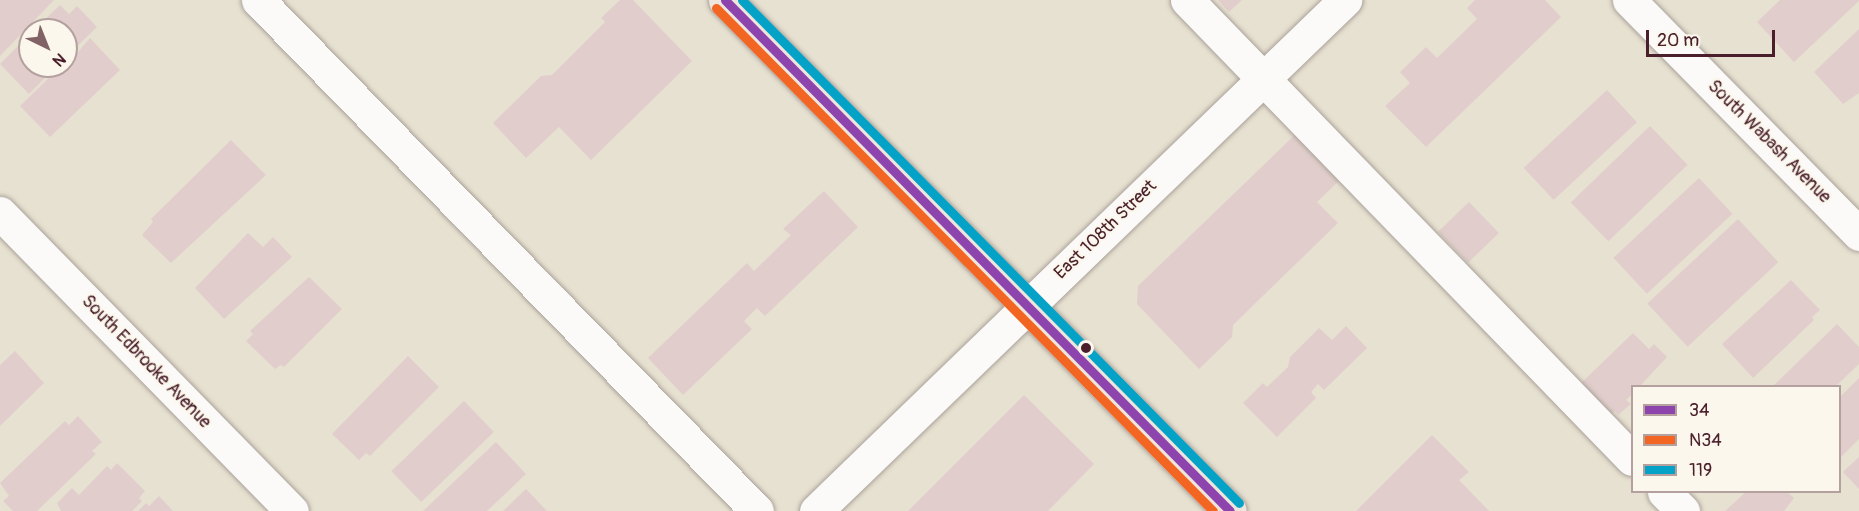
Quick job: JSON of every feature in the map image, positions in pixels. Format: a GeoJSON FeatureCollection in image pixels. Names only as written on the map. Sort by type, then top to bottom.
{"type":"FeatureCollection","features":[{"type":"Feature","properties":{"kind":"main road"},"geometry":{"type":"LineString","coordinates":[[725,0],[1230,511]]}},
{"type":"Feature","properties":{"kind":"street"},"geometry":{"type":"LineString","coordinates":[[258,0],[757,511]]}},
{"type":"Feature","properties":{"kind":"street"},"geometry":{"type":"LineString","coordinates":[[1187,0],[1631,458]]}},
{"type":"Feature","properties":{"kind":"street","name":"East 108th Street"},"geometry":{"type":"LineString","coordinates":[[816,511],[1345,0]]}},
{"type":"Feature","properties":{"kind":"street","name":"South Wabash Avenue"},"geometry":{"type":"LineString","coordinates":[[1629,0],[1859,234]]}},
{"type":"Feature","properties":{"kind":"street","name":"South Edbrooke Avenue"},"geometry":{"type":"LineString","coordinates":[[0,213],[292,511]]}},
{"type":"Feature","properties":{"kind":"street"},"geometry":{"type":"LineString","coordinates":[[1665,493],[1683,511]]}},
{"type":"Feature","properties":{"kind":"building"},"geometry":{"type":"Polygon","coordinates":[[[0,0],[54,0],[37,18],[18,18],[18,37],[0,56],[0,0]]]}},
{"type":"Feature","properties":{"kind":"building"},"geometry":{"type":"Polygon","coordinates":[[[620,0],[633,0],[692,61],[591,160],[559,127],[526,158],[493,123],[541,76],[552,75],[605,22],[601,18],[620,0]]]}},
{"type":"Feature","properties":{"kind":"building"},"geometry":{"type":"Polygon","coordinates":[[[1218,0],[1242,0],[1229,12],[1218,0]]]}},
{"type":"Feature","properties":{"kind":"building"},"geometry":{"type":"Polygon","coordinates":[[[1475,0],[1545,0],[1561,17],[1426,147],[1385,106],[1410,83],[1400,72],[1426,47],[1437,58],[1477,19],[1467,8],[1475,0]]]}},
{"type":"Feature","properties":{"kind":"building"},"geometry":{"type":"Polygon","coordinates":[[[1780,0],[1859,1],[1794,62],[1757,22],[1780,0]]]}},
{"type":"Feature","properties":{"kind":"building"},"geometry":{"type":"Polygon","coordinates":[[[60,5],[69,14],[77,6],[97,27],[78,45],[78,18],[46,18],[60,5]]]}},
{"type":"Feature","properties":{"kind":"building"},"geometry":{"type":"Polygon","coordinates":[[[1859,29],[1859,93],[1843,104],[1814,72],[1859,29]]]}},
{"type":"Feature","properties":{"kind":"building"},"geometry":{"type":"Polygon","coordinates":[[[90,38],[120,70],[50,137],[20,106],[49,78],[78,78],[78,52],[90,38]]]}},
{"type":"Feature","properties":{"kind":"building"},"geometry":{"type":"Polygon","coordinates":[[[18,46],[18,78],[45,78],[29,94],[0,64],[18,46]]]}},
{"type":"Feature","properties":{"kind":"building"},"geometry":{"type":"Polygon","coordinates":[[[1607,90],[1637,122],[1554,200],[1524,168],[1607,90]]]}},
{"type":"Feature","properties":{"kind":"building"},"geometry":{"type":"Polygon","coordinates":[[[1650,126],[1688,165],[1608,241],[1571,202],[1650,126]]]}},
{"type":"Feature","properties":{"kind":"building"},"geometry":{"type":"Polygon","coordinates":[[[1302,128],[1346,174],[1317,202],[1338,223],[1233,325],[1232,337],[1199,369],[1137,304],[1138,286],[1302,128]]]}},
{"type":"Feature","properties":{"kind":"building"},"geometry":{"type":"Polygon","coordinates":[[[231,140],[266,175],[171,263],[142,235],[153,222],[151,219],[231,140]]]}},
{"type":"Feature","properties":{"kind":"building"},"geometry":{"type":"Polygon","coordinates":[[[1699,178],[1732,214],[1647,294],[1613,258],[1699,178]]]}},
{"type":"Feature","properties":{"kind":"building"},"geometry":{"type":"Polygon","coordinates":[[[824,191],[858,227],[765,316],[757,308],[744,321],[752,329],[683,395],[648,358],[747,263],[754,271],[791,235],[783,229],[824,191]]]}},
{"type":"Feature","properties":{"kind":"building"},"geometry":{"type":"Polygon","coordinates":[[[1469,202],[1499,233],[1468,263],[1438,232],[1469,202]]]}},
{"type":"Feature","properties":{"kind":"building"},"geometry":{"type":"Polygon","coordinates":[[[1738,219],[1778,262],[1688,347],[1647,304],[1738,219]]]}},
{"type":"Feature","properties":{"kind":"building"},"geometry":{"type":"Polygon","coordinates":[[[248,233],[263,247],[273,237],[292,257],[224,319],[195,288],[248,233]]]}},
{"type":"Feature","properties":{"kind":"building"},"geometry":{"type":"Polygon","coordinates":[[[309,277],[342,309],[284,367],[281,365],[275,369],[246,341],[253,334],[250,331],[309,277]]]}},
{"type":"Feature","properties":{"kind":"building"},"geometry":{"type":"Polygon","coordinates":[[[1791,280],[1820,310],[1812,317],[1814,320],[1753,378],[1722,344],[1791,280]]]}},
{"type":"Feature","properties":{"kind":"building"},"geometry":{"type":"Polygon","coordinates":[[[1837,324],[1859,347],[1859,364],[1837,385],[1774,385],[1837,324]]]}},
{"type":"Feature","properties":{"kind":"building"},"geometry":{"type":"Polygon","coordinates":[[[1346,326],[1367,348],[1324,390],[1318,384],[1311,392],[1316,398],[1277,437],[1243,403],[1263,383],[1267,387],[1288,367],[1290,357],[1319,328],[1332,340],[1346,326]]]}},
{"type":"Feature","properties":{"kind":"building"},"geometry":{"type":"Polygon","coordinates":[[[1633,333],[1649,349],[1654,344],[1667,357],[1641,385],[1631,385],[1631,395],[1626,400],[1631,404],[1618,415],[1615,411],[1609,416],[1579,385],[1633,333]]]}},
{"type":"Feature","properties":{"kind":"building"},"geometry":{"type":"Polygon","coordinates":[[[15,351],[44,383],[0,426],[0,365],[15,351]]]}},
{"type":"Feature","properties":{"kind":"building"},"geometry":{"type":"Polygon","coordinates":[[[408,356],[439,387],[370,456],[366,453],[359,460],[332,434],[408,356]]]}},
{"type":"Feature","properties":{"kind":"building"},"geometry":{"type":"Polygon","coordinates":[[[1859,378],[1859,439],[1841,457],[1841,396],[1859,378]]]}},
{"type":"Feature","properties":{"kind":"building"},"geometry":{"type":"Polygon","coordinates":[[[1024,395],[1094,464],[1048,511],[908,511],[1024,395]]]}},
{"type":"Feature","properties":{"kind":"building"},"geometry":{"type":"Polygon","coordinates":[[[464,401],[494,432],[421,502],[391,471],[464,401]]]}},
{"type":"Feature","properties":{"kind":"building"},"geometry":{"type":"Polygon","coordinates":[[[78,416],[102,442],[92,451],[96,454],[37,511],[13,511],[3,501],[9,496],[0,483],[65,421],[69,425],[78,416]]]}},
{"type":"Feature","properties":{"kind":"building"},"geometry":{"type":"Polygon","coordinates":[[[1432,435],[1469,472],[1459,480],[1489,511],[1356,511],[1432,435]]]}},
{"type":"Feature","properties":{"kind":"building"},"geometry":{"type":"Polygon","coordinates":[[[496,442],[526,474],[487,511],[423,511],[496,442]]]}},
{"type":"Feature","properties":{"kind":"building"},"geometry":{"type":"Polygon","coordinates":[[[1859,457],[1859,489],[1843,472],[1859,457]]]}},
{"type":"Feature","properties":{"kind":"building"},"geometry":{"type":"Polygon","coordinates":[[[117,463],[145,491],[139,498],[142,501],[132,511],[61,511],[57,503],[72,488],[79,495],[107,466],[111,470],[117,463]]]}},
{"type":"Feature","properties":{"kind":"building"},"geometry":{"type":"Polygon","coordinates":[[[526,489],[547,511],[503,511],[526,489]]]}},
{"type":"Feature","properties":{"kind":"building"},"geometry":{"type":"Polygon","coordinates":[[[1745,493],[1788,493],[1794,498],[1784,511],[1725,511],[1745,493]]]}},
{"type":"Feature","properties":{"kind":"building"},"geometry":{"type":"Polygon","coordinates":[[[159,496],[173,511],[138,511],[146,503],[149,506],[159,496]]]}},
{"type":"Feature","properties":{"kind":"transit line","name":"34"},"geometry":{"type":"LineString","coordinates":[[725,0],[1230,511]]}},
{"type":"Feature","properties":{"kind":"transit line","name":"119"},"geometry":{"type":"LineString","coordinates":[[742,0],[1239,503]]}},
{"type":"Feature","properties":{"kind":"transit line","name":"N34"},"geometry":{"type":"LineString","coordinates":[[716,8],[1213,511]]}}]}
